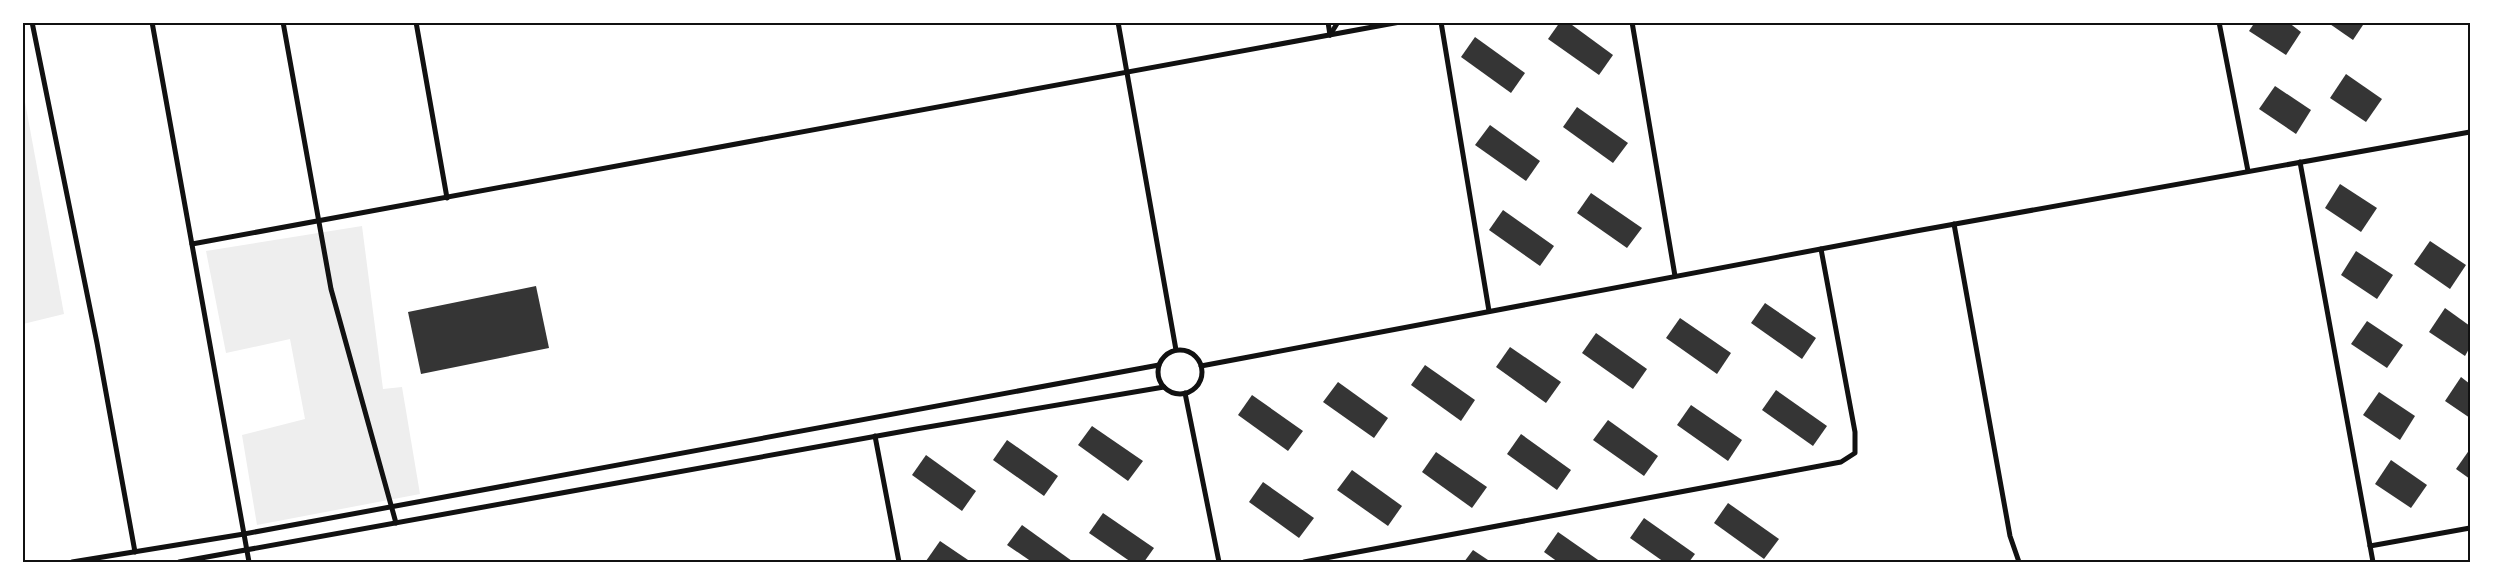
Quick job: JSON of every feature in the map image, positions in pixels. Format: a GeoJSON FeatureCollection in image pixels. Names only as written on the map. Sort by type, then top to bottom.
{"type":"FeatureCollection","features":[{"type":"Feature","properties":{"kind":"street"},"geometry":{"type":"LineString","coordinates":[[32,22],[97,343],[135,552]]}},
{"type":"Feature","properties":{"kind":"street"},"geometry":{"type":"LineString","coordinates":[[152,22],[249,562]]}},
{"type":"Feature","properties":{"kind":"street"},"geometry":{"type":"LineString","coordinates":[[283,22],[330,289],[396,523]]}},
{"type":"Feature","properties":{"kind":"street"},"geometry":{"type":"LineString","coordinates":[[416,22],[447,198]]}},
{"type":"Feature","properties":{"kind":"street"},"geometry":{"type":"LineString","coordinates":[[1118,22],[1176,350]]}},
{"type":"Feature","properties":{"kind":"street"},"geometry":{"type":"LineString","coordinates":[[1328,22],[1330,36]]}},
{"type":"Feature","properties":{"kind":"street"},"geometry":{"type":"LineString","coordinates":[[1330,36],[1338,22]]}},
{"type":"Feature","properties":{"kind":"street"},"geometry":{"type":"LineString","coordinates":[[192,244],[1127,74],[1400,22]]}},
{"type":"Feature","properties":{"kind":"street"},"geometry":{"type":"LineString","coordinates":[[1441,22],[1489,311]]}},
{"type":"Feature","properties":{"kind":"street"},"geometry":{"type":"LineString","coordinates":[[1632,22],[1675,276]]}},
{"type":"Feature","properties":{"kind":"street"},"geometry":{"type":"LineString","coordinates":[[2220,22],[2248,171]]}},
{"type":"Feature","properties":{"kind":"street"},"geometry":{"type":"LineString","coordinates":[[1201,366],[1821,248],[2470,132]]}},
{"type":"Feature","properties":{"kind":"street"},"geometry":{"type":"LineString","coordinates":[[2300,162],[2373,562]]}},
{"type":"Feature","properties":{"kind":"street"},"geometry":{"type":"LineString","coordinates":[[1954,224],[2010,536],[2019,562]]}},
{"type":"Feature","properties":{"kind":"street"},"geometry":{"type":"LineString","coordinates":[[1304,562],[1841,462],[1855,453],[1855,432],[1821,248]]}},
{"type":"Feature","properties":{"kind":"street"},"geometry":{"type":"LineString","coordinates":[[1184,349],[1196,355],[1201,366],[1201,380],[1193,390],[1185,393],[1169,392],[1160,383],[1157,370],[1161,358],[1172,350],[1176,350],[1184,349]]}},
{"type":"Feature","properties":{"kind":"street"},"geometry":{"type":"LineString","coordinates":[[72,562],[244,534],[1158,365]]}},
{"type":"Feature","properties":{"kind":"street"},"geometry":{"type":"LineString","coordinates":[[178,562],[875,436],[1164,387]]}},
{"type":"Feature","properties":{"kind":"street"},"geometry":{"type":"LineString","coordinates":[[1185,393],[1220,562]]}},
{"type":"Feature","properties":{"kind":"street"},"geometry":{"type":"LineString","coordinates":[[875,436],[899,562]]}},
{"type":"Feature","properties":{"kind":"street"},"geometry":{"type":"LineString","coordinates":[[2370,546],[2470,528]]}},
{"type":"Feature","properties":{"kind":"shaded area"},"geometry":{"type":"Polygon","coordinates":[[[23,91],[64,314],[22,324],[23,91]]]}},
{"type":"Feature","properties":{"kind":"shaded area"},"geometry":{"type":"Polygon","coordinates":[[[362,226],[383,389],[402,387],[420,494],[257,525],[242,435],[305,419],[290,339],[226,353],[206,251],[362,226]]]}},
{"type":"Feature","properties":{"kind":"building"},"geometry":{"type":"Polygon","coordinates":[[[1560,22],[1568,22],[1613,55],[1599,75],[1548,39],[1560,22]]]}},
{"type":"Feature","properties":{"kind":"building"},"geometry":{"type":"Polygon","coordinates":[[[2255,22],[2288,22],[2301,32],[2286,55],[2249,31],[2255,22]]]}},
{"type":"Feature","properties":{"kind":"building"},"geometry":{"type":"Polygon","coordinates":[[[2327,22],[2365,22],[2353,40],[2327,22]]]}},
{"type":"Feature","properties":{"kind":"building"},"geometry":{"type":"Polygon","coordinates":[[[1475,37],[1525,73],[1511,93],[1461,57],[1475,37]]]}},
{"type":"Feature","properties":{"kind":"building"},"geometry":{"type":"Polygon","coordinates":[[[2346,74],[2382,99],[2366,122],[2330,98],[2346,74]]]}},
{"type":"Feature","properties":{"kind":"building"},"geometry":{"type":"Polygon","coordinates":[[[2275,86],[2311,110],[2296,134],[2259,109],[2275,86]]]}},
{"type":"Feature","properties":{"kind":"building"},"geometry":{"type":"Polygon","coordinates":[[[1577,107],[1628,143],[1613,163],[1563,127],[1577,107]]]}},
{"type":"Feature","properties":{"kind":"building"},"geometry":{"type":"Polygon","coordinates":[[[1490,125],[1540,161],[1526,181],[1475,145],[1490,125]]]}},
{"type":"Feature","properties":{"kind":"building"},"geometry":{"type":"Polygon","coordinates":[[[2340,184],[2377,208],[2361,232],[2325,208],[2340,184]]]}},
{"type":"Feature","properties":{"kind":"building"},"geometry":{"type":"Polygon","coordinates":[[[1591,193],[1642,228],[1627,248],[1577,213],[1591,193]]]}},
{"type":"Feature","properties":{"kind":"building"},"geometry":{"type":"Polygon","coordinates":[[[1503,210],[1554,246],[1540,266],[1489,230],[1503,210]]]}},
{"type":"Feature","properties":{"kind":"building"},"geometry":{"type":"Polygon","coordinates":[[[2430,241],[2466,265],[2450,289],[2414,264],[2430,241]]]}},
{"type":"Feature","properties":{"kind":"building"},"geometry":{"type":"Polygon","coordinates":[[[2356,251],[2393,275],[2377,299],[2341,275],[2356,251]]]}},
{"type":"Feature","properties":{"kind":"building"},"geometry":{"type":"Polygon","coordinates":[[[536,286],[549,348],[421,374],[408,312],[536,286]]]}},
{"type":"Feature","properties":{"kind":"building"},"geometry":{"type":"Polygon","coordinates":[[[1765,303],[1816,338],[1802,359],[1751,323],[1765,303]]]}},
{"type":"Feature","properties":{"kind":"building"},"geometry":{"type":"Polygon","coordinates":[[[2445,308],[2470,326],[2470,347],[2465,356],[2429,332],[2445,308]]]}},
{"type":"Feature","properties":{"kind":"building"},"geometry":{"type":"Polygon","coordinates":[[[1680,318],[1731,353],[1717,374],[1666,338],[1680,318]]]}},
{"type":"Feature","properties":{"kind":"building"},"geometry":{"type":"Polygon","coordinates":[[[2367,321],[2403,345],[2387,368],[2351,344],[2367,321]]]}},
{"type":"Feature","properties":{"kind":"building"},"geometry":{"type":"Polygon","coordinates":[[[1596,333],[1647,369],[1633,389],[1582,353],[1596,333]]]}},
{"type":"Feature","properties":{"kind":"building"},"geometry":{"type":"Polygon","coordinates":[[[1510,347],[1561,382],[1546,403],[1496,367],[1510,347]]]}},
{"type":"Feature","properties":{"kind":"building"},"geometry":{"type":"Polygon","coordinates":[[[1425,365],[1475,400],[1461,421],[1411,385],[1425,365]]]}},
{"type":"Feature","properties":{"kind":"building"},"geometry":{"type":"Polygon","coordinates":[[[2461,377],[2470,384],[2470,418],[2445,401],[2461,377]]]}},
{"type":"Feature","properties":{"kind":"building"},"geometry":{"type":"Polygon","coordinates":[[[1338,382],[1388,418],[1374,438],[1323,402],[1338,382]]]}},
{"type":"Feature","properties":{"kind":"building"},"geometry":{"type":"Polygon","coordinates":[[[1776,390],[1827,426],[1813,446],[1762,410],[1776,390]]]}},
{"type":"Feature","properties":{"kind":"building"},"geometry":{"type":"Polygon","coordinates":[[[2379,392],[2415,416],[2400,440],[2363,415],[2379,392]]]}},
{"type":"Feature","properties":{"kind":"building"},"geometry":{"type":"Polygon","coordinates":[[[1252,395],[1303,431],[1288,451],[1238,415],[1252,395]]]}},
{"type":"Feature","properties":{"kind":"building"},"geometry":{"type":"Polygon","coordinates":[[[1691,405],[1742,440],[1728,461],[1677,425],[1691,405]]]}},
{"type":"Feature","properties":{"kind":"building"},"geometry":{"type":"Polygon","coordinates":[[[1608,420],[1658,456],[1644,476],[1593,440],[1608,420]]]}},
{"type":"Feature","properties":{"kind":"building"},"geometry":{"type":"Polygon","coordinates":[[[1092,426],[1143,461],[1128,481],[1078,445],[1092,426]]]}},
{"type":"Feature","properties":{"kind":"building"},"geometry":{"type":"Polygon","coordinates":[[[1521,434],[1571,470],[1557,490],[1507,454],[1521,434]]]}},
{"type":"Feature","properties":{"kind":"building"},"geometry":{"type":"Polygon","coordinates":[[[1007,440],[1058,476],[1044,496],[993,460],[1007,440]]]}},
{"type":"Feature","properties":{"kind":"building"},"geometry":{"type":"Polygon","coordinates":[[[2470,449],[2470,479],[2456,469],[2470,449]]]}},
{"type":"Feature","properties":{"kind":"building"},"geometry":{"type":"Polygon","coordinates":[[[1436,452],[1487,487],[1472,508],[1422,472],[1436,452]]]}},
{"type":"Feature","properties":{"kind":"building"},"geometry":{"type":"Polygon","coordinates":[[[926,455],[976,491],[962,511],[912,475],[926,455]]]}},
{"type":"Feature","properties":{"kind":"building"},"geometry":{"type":"Polygon","coordinates":[[[2391,460],[2427,485],[2411,508],[2375,484],[2391,460]]]}},
{"type":"Feature","properties":{"kind":"building"},"geometry":{"type":"Polygon","coordinates":[[[1352,470],[1402,506],[1388,526],[1337,490],[1352,470]]]}},
{"type":"Feature","properties":{"kind":"building"},"geometry":{"type":"Polygon","coordinates":[[[1263,482],[1314,518],[1299,538],[1249,502],[1263,482]]]}},
{"type":"Feature","properties":{"kind":"building"},"geometry":{"type":"Polygon","coordinates":[[[1728,503],[1779,539],[1764,559],[1714,523],[1728,503]]]}},
{"type":"Feature","properties":{"kind":"building"},"geometry":{"type":"Polygon","coordinates":[[[1103,513],[1154,548],[1144,562],[1131,562],[1089,533],[1103,513]]]}},
{"type":"Feature","properties":{"kind":"building"},"geometry":{"type":"Polygon","coordinates":[[[1644,518],[1695,554],[1689,562],[1664,562],[1630,538],[1644,518]]]}},
{"type":"Feature","properties":{"kind":"building"},"geometry":{"type":"Polygon","coordinates":[[[1022,525],[1072,561],[1032,562],[1007,545],[1022,525]]]}},
{"type":"Feature","properties":{"kind":"building"},"geometry":{"type":"Polygon","coordinates":[[[1558,532],[1601,562],[1558,562],[1544,552],[1558,532]]]}},
{"type":"Feature","properties":{"kind":"building"},"geometry":{"type":"Polygon","coordinates":[[[940,541],[971,562],[926,561],[940,541]]]}},
{"type":"Feature","properties":{"kind":"building"},"geometry":{"type":"Polygon","coordinates":[[[1473,550],[1491,562],[1464,562],[1473,550]]]}}]}
